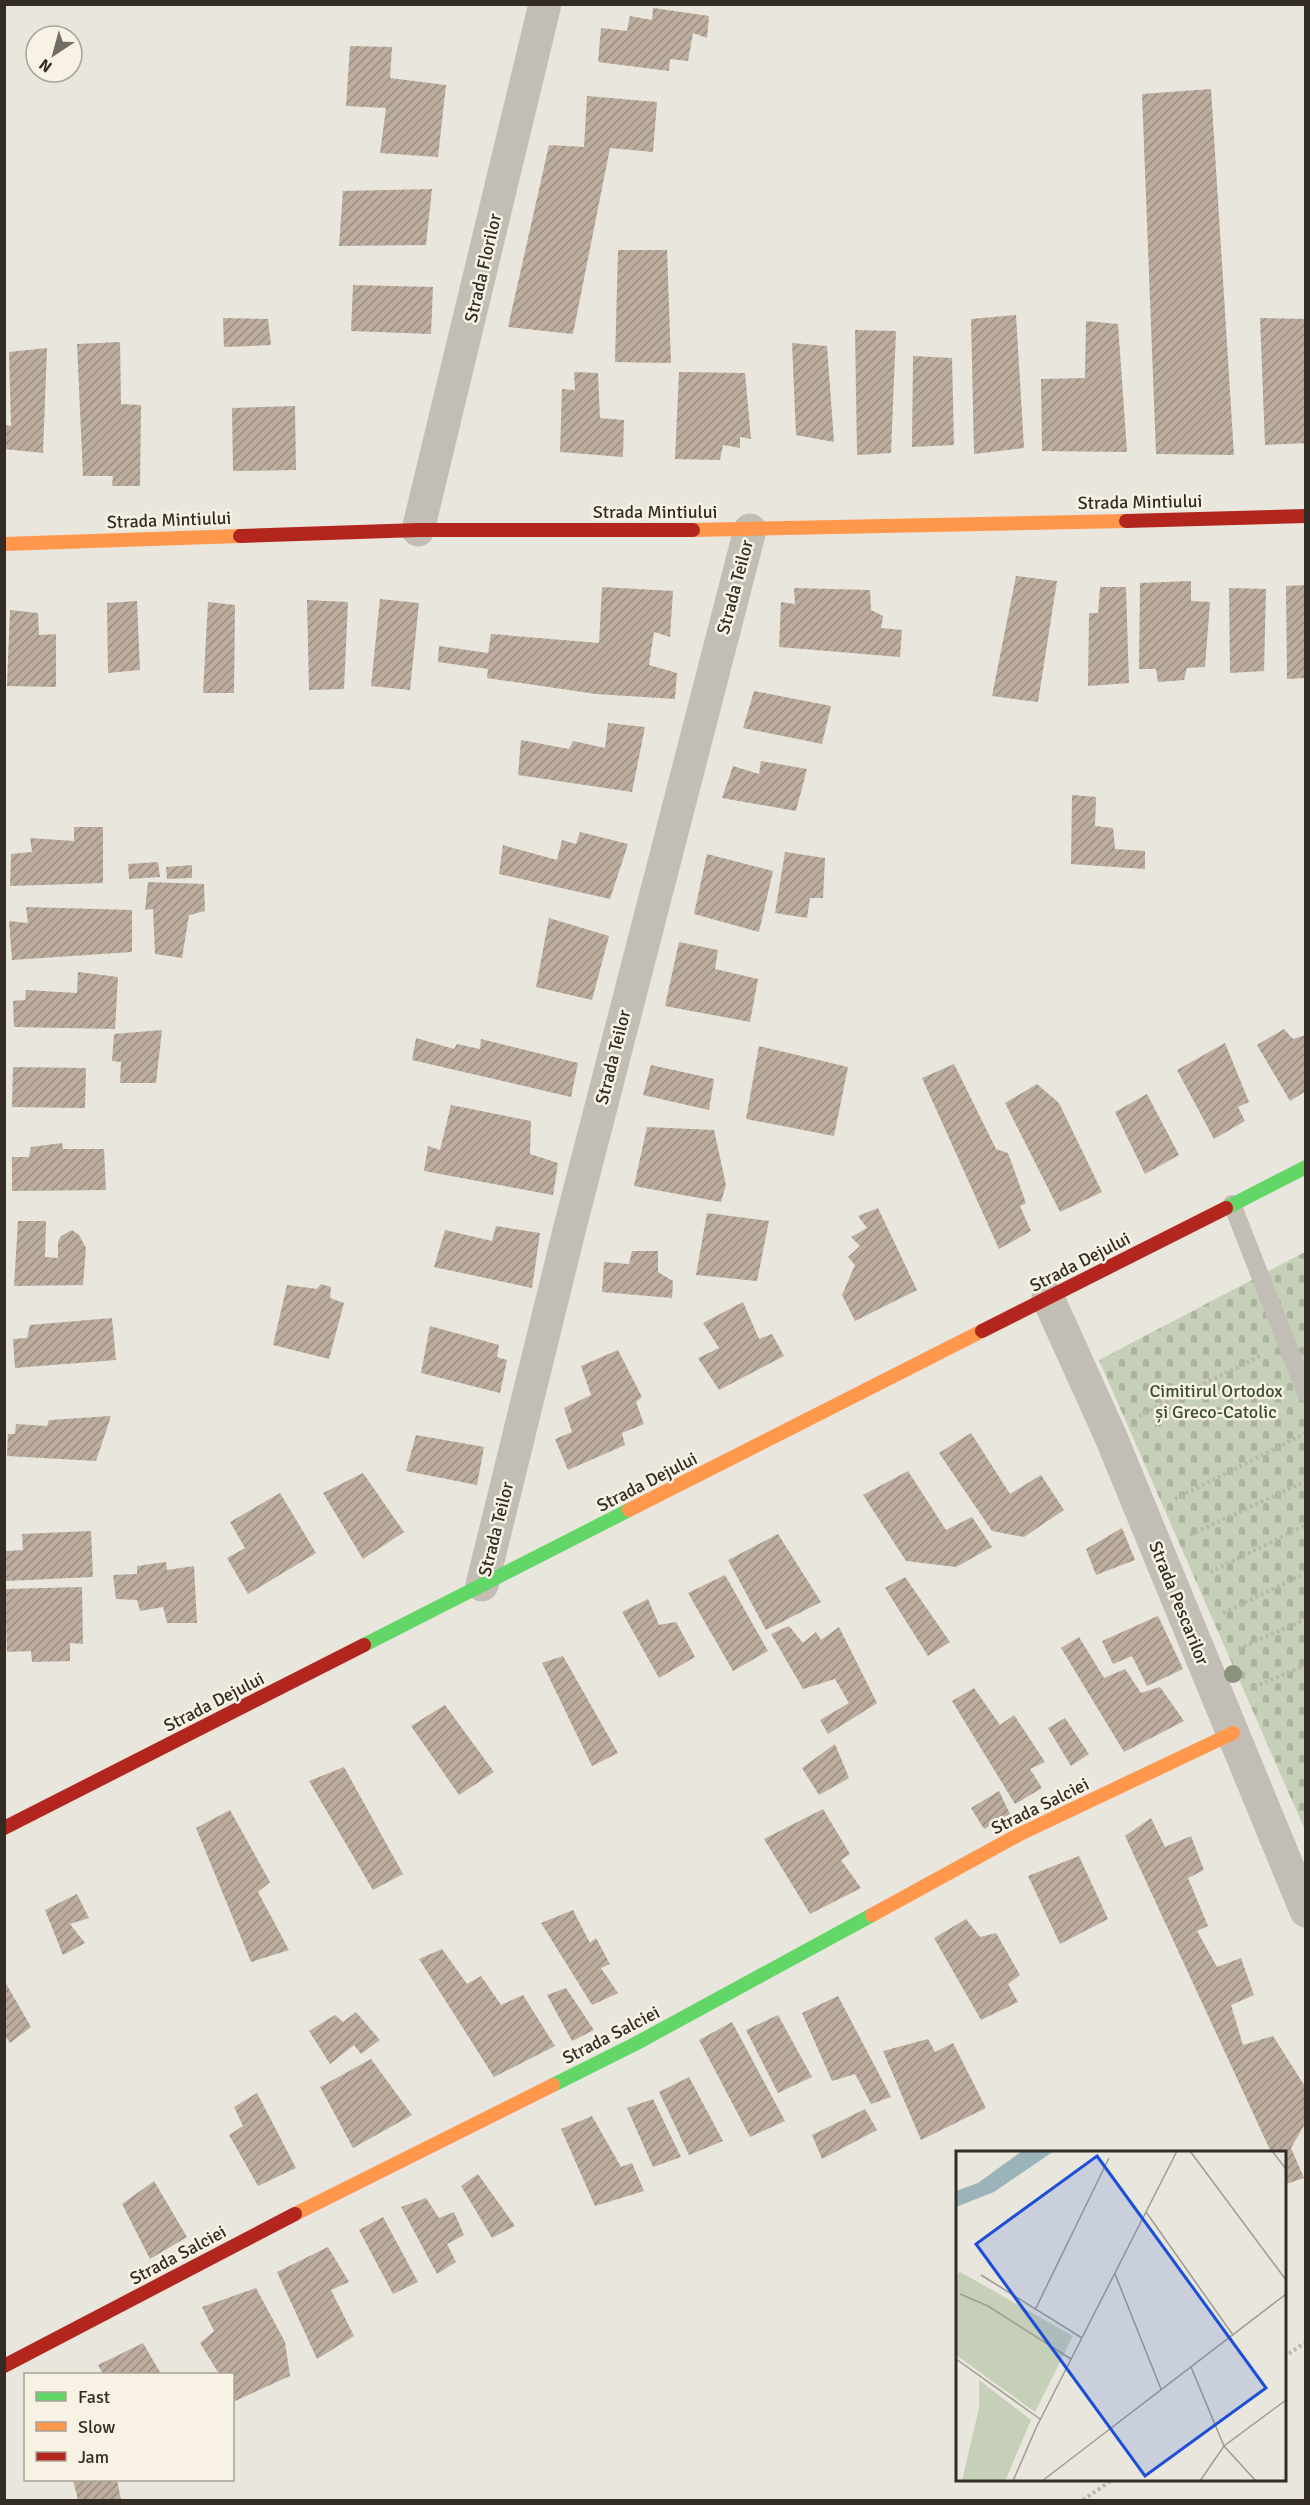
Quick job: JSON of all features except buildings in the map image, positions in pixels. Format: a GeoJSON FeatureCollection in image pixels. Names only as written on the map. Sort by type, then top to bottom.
{"type":"FeatureCollection","features":[{"type":"Feature","properties":{"kind":"main road","name":"Strada Mintiului"},"geometry":{"type":"LineString","coordinates":[[4,544],[418,530],[750,530],[1305,516]]}},
{"type":"Feature","properties":{"kind":"main road","name":"Strada Dejului"},"geometry":{"type":"LineString","coordinates":[[4,1828],[1305,1167]]}},
{"type":"Feature","properties":{"kind":"main road","name":"Strada Salciei"},"geometry":{"type":"LineString","coordinates":[[4,2366],[250,2237],[635,2044],[1020,1834],[1233,1733]]}},
{"type":"Feature","properties":{"kind":"street","name":"Strada Florilor"},"geometry":{"type":"LineString","coordinates":[[418,530],[545,4]]}},
{"type":"Feature","properties":{"kind":"street","name":"Strada Teilor"},"geometry":{"type":"LineString","coordinates":[[482,1585],[575,1209],[750,530]]}},
{"type":"Feature","properties":{"kind":"street","name":"Strada Pescarilor"},"geometry":{"type":"LineString","coordinates":[[1048,1298],[1110,1435],[1305,1911]]}},
{"type":"Feature","properties":{"kind":"lane"},"geometry":{"type":"LineString","coordinates":[[1232,1204],[1305,1393]]}},
{"type":"Feature","properties":{"kind":"path"},"geometry":{"type":"LineString","coordinates":[[1139,1416],[1286,1343]]}},
{"type":"Feature","properties":{"kind":"path"},"geometry":{"type":"LineString","coordinates":[[1174,1500],[1305,1433]]}},
{"type":"Feature","properties":{"kind":"path"},"geometry":{"type":"LineString","coordinates":[[1188,1536],[1305,1480]]}},
{"type":"Feature","properties":{"kind":"path"},"geometry":{"type":"LineString","coordinates":[[1210,1572],[1305,1525]]}},
{"type":"Feature","properties":{"kind":"path"},"geometry":{"type":"LineString","coordinates":[[1221,1614],[1305,1573]]}},
{"type":"Feature","properties":{"kind":"path"},"geometry":{"type":"LineString","coordinates":[[1233,1651],[1305,1619]]}},
{"type":"Feature","properties":{"kind":"path"},"geometry":{"type":"LineString","coordinates":[[1253,1688],[1305,1665]]}},
{"type":"Feature","properties":{"kind":"path"},"geometry":{"type":"LineString","coordinates":[[1286,2356],[1305,2342]]}},
{"type":"Feature","properties":{"kind":"path"},"geometry":{"type":"LineString","coordinates":[[1083,2500],[1111,2481]]}},
{"type":"Feature","properties":{"kind":"green space","name":"Cimitirul Ortodox și Greco-Catolic"},"geometry":{"type":"Polygon","coordinates":[[[1305,1252],[1305,1830],[1099,1360],[1305,1252]]]}},
{"type":"Feature","properties":{"kind":"traffic: fast"},"geometry":{"type":"LineString","coordinates":[[1226,1208],[1306,1167]]}},
{"type":"Feature","properties":{"kind":"traffic: fast"},"geometry":{"type":"LineString","coordinates":[[364,1645],[629,1510]]}},
{"type":"Feature","properties":{"kind":"traffic: fast"},"geometry":{"type":"LineString","coordinates":[[553,2085],[635,2044],[872,1915]]}},
{"type":"Feature","properties":{"kind":"traffic: slow"},"geometry":{"type":"LineString","coordinates":[[693,530],[1126,521]]}},
{"type":"Feature","properties":{"kind":"traffic: slow"},"geometry":{"type":"LineString","coordinates":[[4,544],[240,536]]}},
{"type":"Feature","properties":{"kind":"traffic: slow"},"geometry":{"type":"LineString","coordinates":[[629,1510],[982,1331]]}},
{"type":"Feature","properties":{"kind":"traffic: slow"},"geometry":{"type":"LineString","coordinates":[[872,1915],[1020,1834],[1233,1733]]}},
{"type":"Feature","properties":{"kind":"traffic: slow"},"geometry":{"type":"LineString","coordinates":[[295,2214],[553,2085]]}},
{"type":"Feature","properties":{"kind":"traffic: jam"},"geometry":{"type":"LineString","coordinates":[[1126,521],[1306,516]]}},
{"type":"Feature","properties":{"kind":"traffic: jam"},"geometry":{"type":"LineString","coordinates":[[240,536],[418,530],[693,530]]}},
{"type":"Feature","properties":{"kind":"traffic: jam"},"geometry":{"type":"LineString","coordinates":[[982,1331],[1226,1208]]}},
{"type":"Feature","properties":{"kind":"traffic: jam"},"geometry":{"type":"LineString","coordinates":[[4,1828],[364,1645]]}},
{"type":"Feature","properties":{"kind":"traffic: jam"},"geometry":{"type":"LineString","coordinates":[[4,2366],[295,2214]]}}]}
